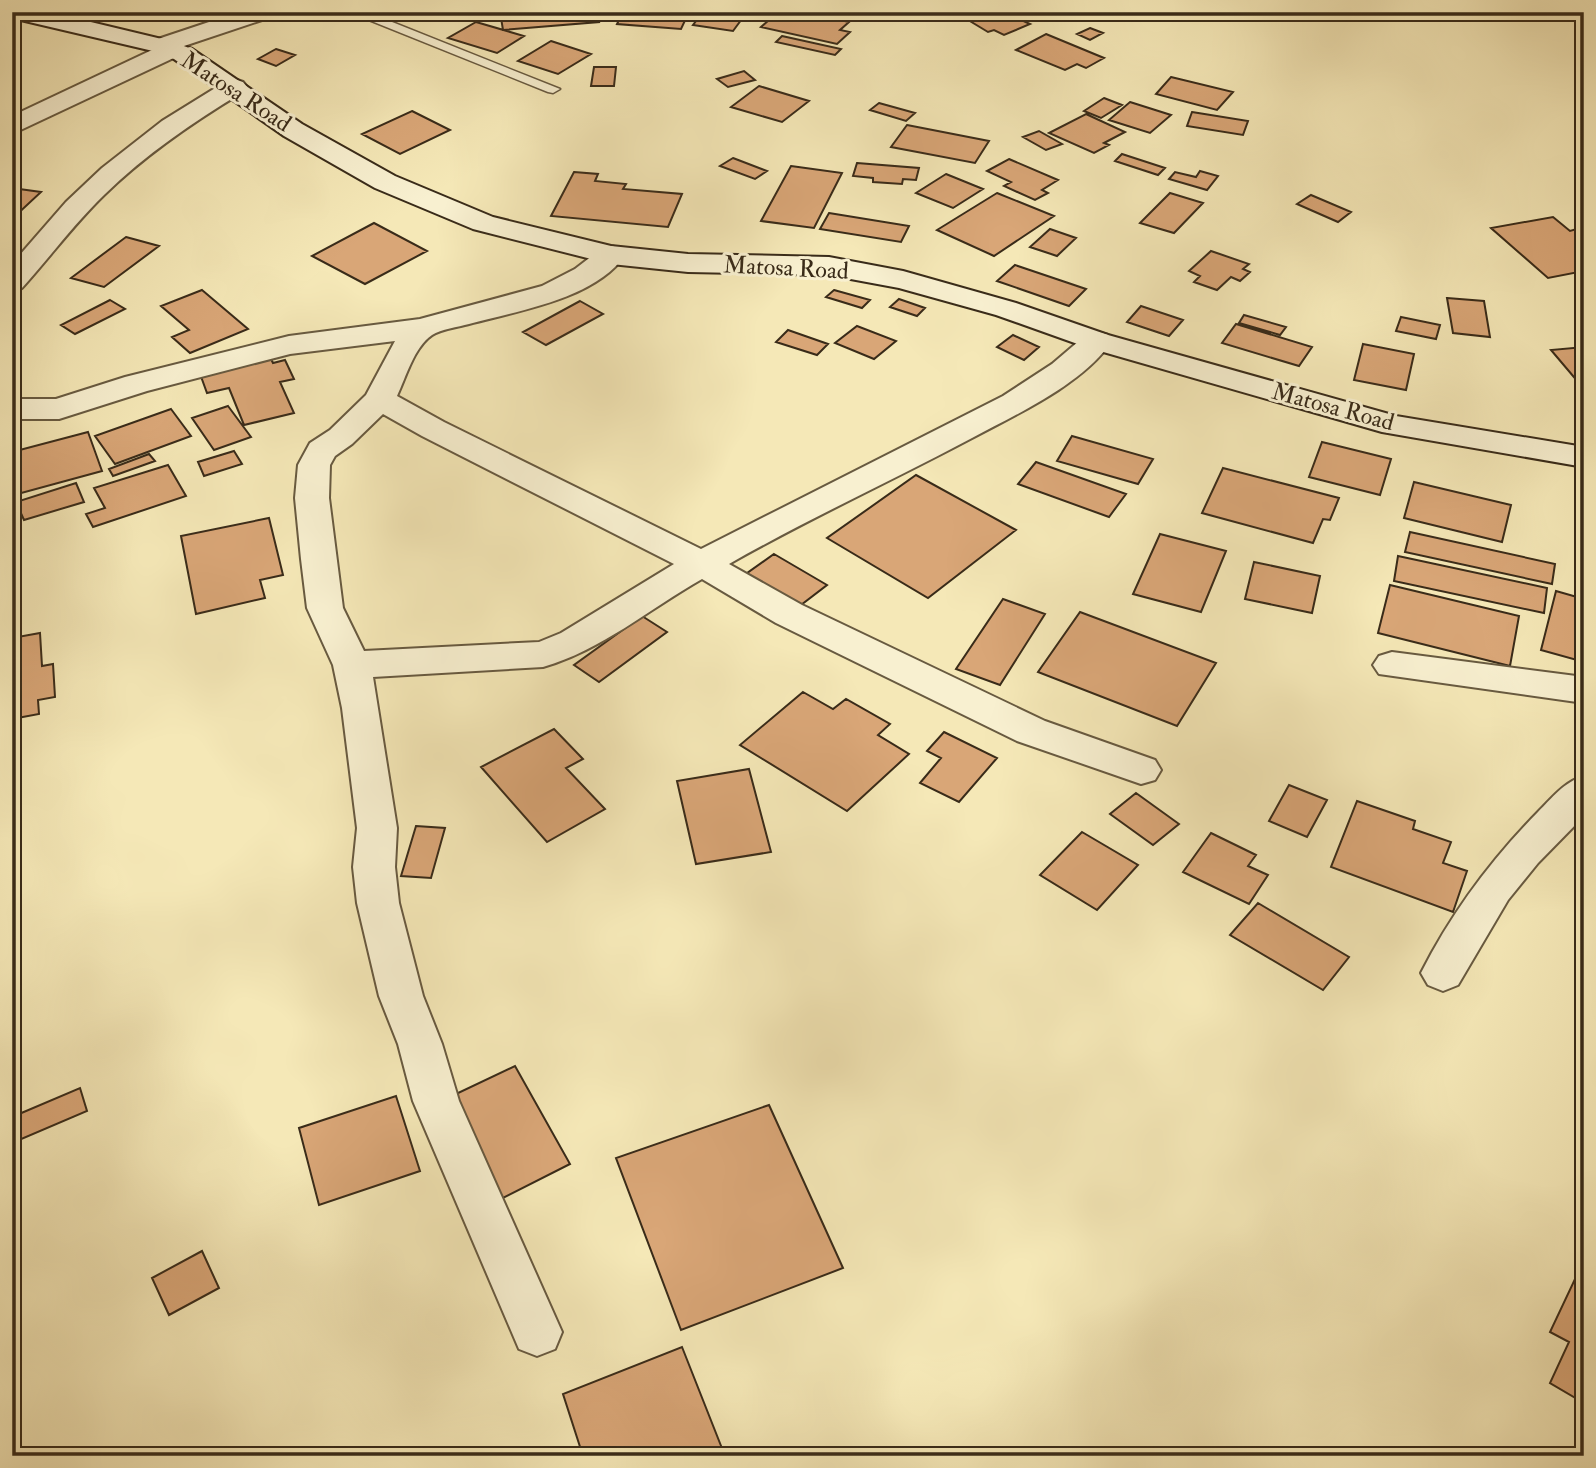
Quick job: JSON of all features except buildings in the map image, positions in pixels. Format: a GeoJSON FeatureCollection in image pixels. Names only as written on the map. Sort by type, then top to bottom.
{"type":"FeatureCollection","features":[{"type":"Feature","properties":{"kind":"street","name":"Matosa Road"},"geometry":{"type":"LineString","coordinates":[[18,12],[183,54],[293,130],[385,182],[483,223],[611,255],[688,263],[841,269],[947,291],[1097,341],[1394,425],[1584,457]]}},
{"type":"Feature","properties":{"kind":"street"},"geometry":{"type":"LineString","coordinates":[[12,126],[166,48],[263,12]]}},
{"type":"Feature","properties":{"kind":"street"},"geometry":{"type":"LineString","coordinates":[[12,282],[76,208],[108,177],[195,111],[234,87]]}},
{"type":"Feature","properties":{"kind":"street"},"geometry":{"type":"LineString","coordinates":[[12,410],[58,409],[136,384],[289,345],[422,328],[552,292],[585,275],[611,255]]}},
{"type":"Feature","properties":{"kind":"street"},"geometry":{"type":"LineString","coordinates":[[422,328],[403,350],[380,399],[341,437],[322,450],[314,465],[312,498],[325,608],[352,665],[361,708],[377,828],[374,867],[378,903],[401,996],[436,1101],[537,1332]]}},
{"type":"Feature","properties":{"kind":"street"},"geometry":{"type":"LineString","coordinates":[[352,665],[543,654],[574,642],[702,564],[1014,403],[1063,370],[1097,341]]}},
{"type":"Feature","properties":{"kind":"street"},"geometry":{"type":"LineString","coordinates":[[380,399],[433,429],[702,564],[789,614],[1031,731],[1141,770]]}},
{"type":"Feature","properties":{"kind":"street"},"geometry":{"type":"LineString","coordinates":[[1392,665],[1584,690]]}},
{"type":"Feature","properties":{"kind":"street"},"geometry":{"type":"LineString","coordinates":[[1443,973],[1493,889],[1524,852],[1584,792]]}},
{"type":"Feature","properties":{"kind":"lane"},"geometry":{"type":"LineString","coordinates":[[355,12],[553,89]]}}]}
